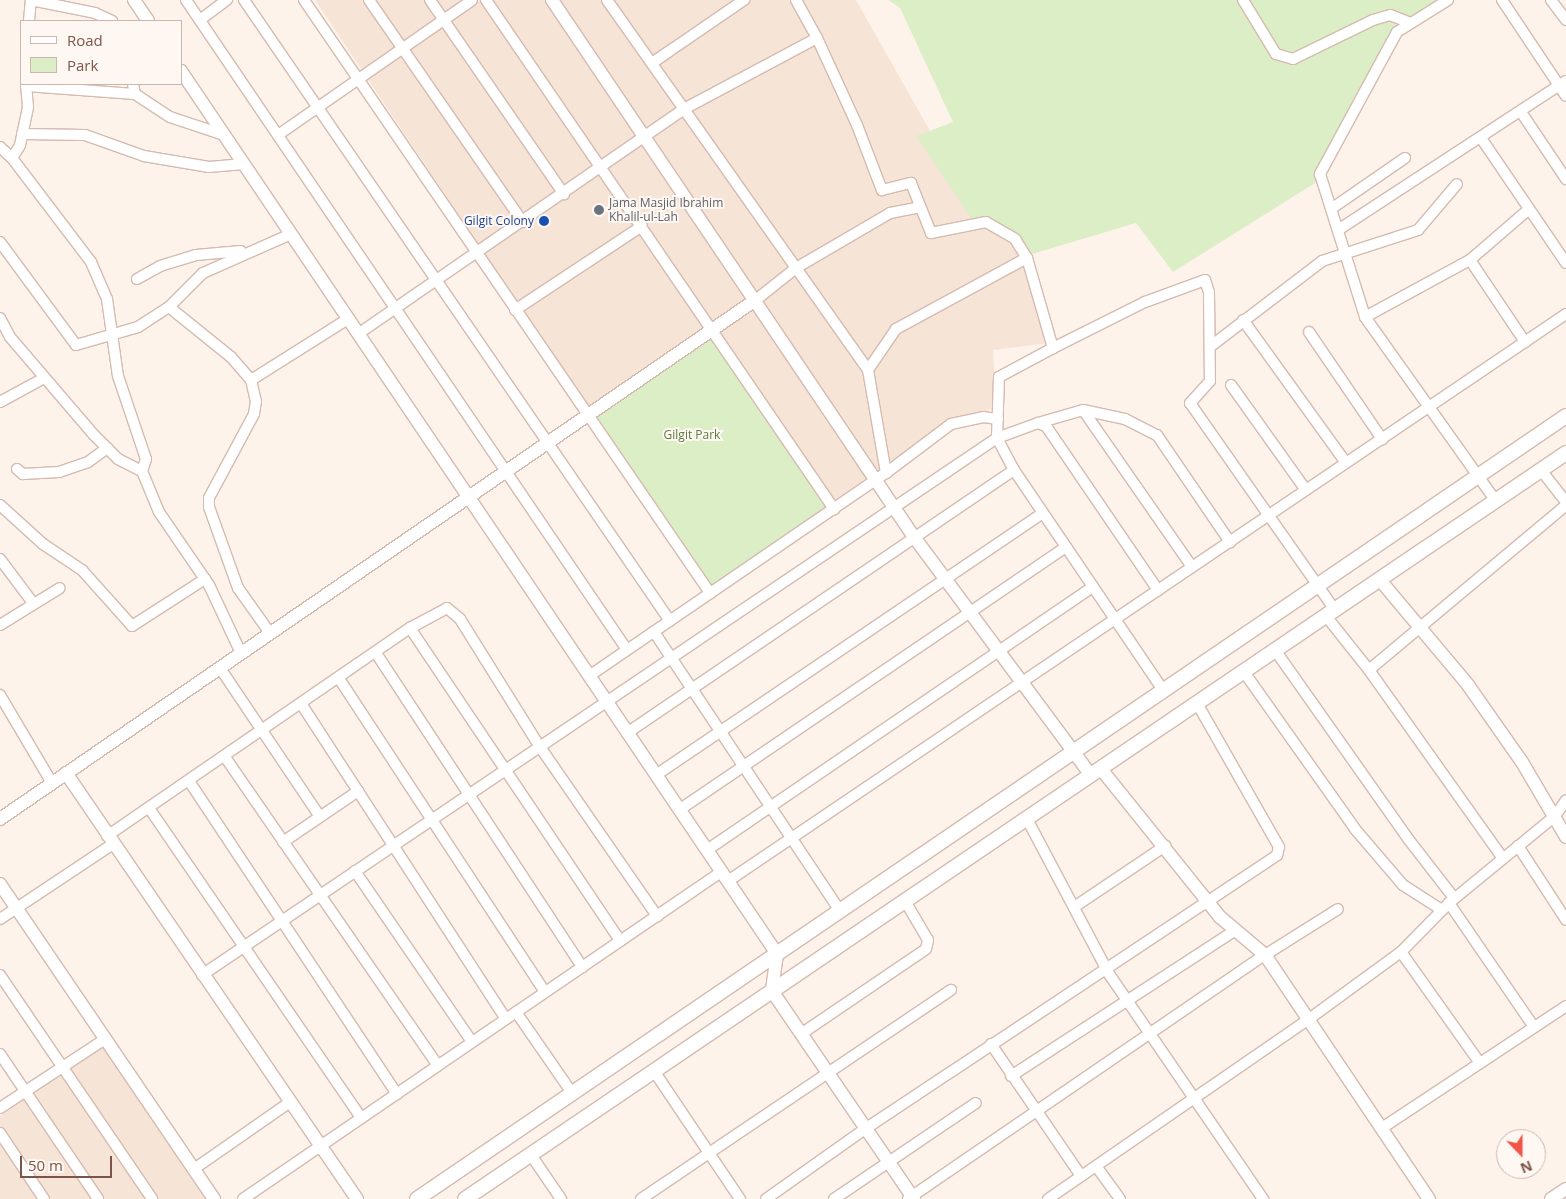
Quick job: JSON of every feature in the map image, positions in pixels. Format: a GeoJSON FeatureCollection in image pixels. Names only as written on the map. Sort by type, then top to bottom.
{"type":"FeatureCollection","features":[{"type":"Feature","properties":{"kind":"main road"},"geometry":{"type":"LineString","coordinates":[[416,1199],[1566,416]]}},
{"type":"Feature","properties":{"kind":"main road"},"geometry":{"type":"LineString","coordinates":[[465,1199],[1566,454]]}},
{"type":"Feature","properties":{"kind":"street"},"geometry":{"type":"LineString","coordinates":[[29,20],[31,0],[95,13],[110,20]]}},
{"type":"Feature","properties":{"kind":"street"},"geometry":{"type":"LineString","coordinates":[[134,0],[147,20]]}},
{"type":"Feature","properties":{"kind":"street"},"geometry":{"type":"LineString","coordinates":[[186,0],[627,650]]}},
{"type":"Feature","properties":{"kind":"street"},"geometry":{"type":"LineString","coordinates":[[200,20],[227,0]]}},
{"type":"Feature","properties":{"kind":"street"},"geometry":{"type":"LineString","coordinates":[[244,0],[319,106],[670,621]]}},
{"type":"Feature","properties":{"kind":"street"},"geometry":{"type":"LineString","coordinates":[[304,0],[586,416],[710,593]]}},
{"type":"Feature","properties":{"kind":"street"},"geometry":{"type":"LineString","coordinates":[[369,0],[523,222]]}},
{"type":"Feature","properties":{"kind":"street"},"geometry":{"type":"LineString","coordinates":[[430,0],[564,194]]}},
{"type":"Feature","properties":{"kind":"street"},"geometry":{"type":"LineString","coordinates":[[278,135],[472,0]]}},
{"type":"Feature","properties":{"kind":"street"},"geometry":{"type":"LineString","coordinates":[[486,0],[603,167],[834,508]]}},
{"type":"Feature","properties":{"kind":"street"},"geometry":{"type":"LineString","coordinates":[[552,0],[756,299],[881,477],[895,508],[967,613],[1073,752],[1096,772],[1165,846],[1220,917],[1265,955],[1429,1199]]}},
{"type":"Feature","properties":{"kind":"street"},"geometry":{"type":"LineString","coordinates":[[607,0],[868,370],[881,477]]}},
{"type":"Feature","properties":{"kind":"street"},"geometry":{"type":"LineString","coordinates":[[652,63],[744,0]]}},
{"type":"Feature","properties":{"kind":"street"},"geometry":{"type":"LineString","coordinates":[[796,0],[817,38],[857,124],[882,190],[911,183],[930,233],[986,222],[1015,239],[1027,258],[1053,348]]}},
{"type":"Feature","properties":{"kind":"street"},"geometry":{"type":"LineString","coordinates":[[1243,0],[1276,54],[1293,59],[1373,20],[1390,14],[1411,23]]}},
{"type":"Feature","properties":{"kind":"street"},"geometry":{"type":"LineString","coordinates":[[1448,0],[1397,32],[1320,174],[1365,317],[1496,501]]}},
{"type":"Feature","properties":{"kind":"street"},"geometry":{"type":"LineString","coordinates":[[1502,0],[1563,84],[1566,96]]}},
{"type":"Feature","properties":{"kind":"street"},"geometry":{"type":"LineString","coordinates":[[1551,0],[1566,20]]}},
{"type":"Feature","properties":{"kind":"street"},"geometry":{"type":"LineString","coordinates":[[358,334],[564,194],[684,109],[817,38]]}},
{"type":"Feature","properties":{"kind":"street"},"geometry":{"type":"LineString","coordinates":[[182,72],[467,498],[777,954],[772,991],[889,1162],[911,1198],[1265,955],[1338,909]]}},
{"type":"Feature","properties":{"kind":"street"},"geometry":{"type":"LineString","coordinates":[[1338,230],[1563,84]]}},
{"type":"Feature","properties":{"kind":"street"},"geometry":{"type":"LineString","coordinates":[[12,158],[22,134],[28,107],[26,85],[134,89],[170,116],[224,134]]}},
{"type":"Feature","properties":{"kind":"street"},"geometry":{"type":"LineString","coordinates":[[1521,112],[1566,179]]}},
{"type":"Feature","properties":{"kind":"street"},"geometry":{"type":"LineString","coordinates":[[22,134],[85,135],[144,156],[210,167],[244,164]]}},
{"type":"Feature","properties":{"kind":"street"},"geometry":{"type":"LineString","coordinates":[[1481,138],[1566,263]]}},
{"type":"Feature","properties":{"kind":"street"},"geometry":{"type":"LineString","coordinates":[[0,147],[12,158],[91,262],[107,299],[114,334],[118,376],[146,459],[142,471]]}},
{"type":"Feature","properties":{"kind":"street"},"geometry":{"type":"LineString","coordinates":[[1331,209],[1405,158]]}},
{"type":"Feature","properties":{"kind":"street"},"geometry":{"type":"LineString","coordinates":[[1211,346],[1322,261],[1418,230],[1457,184]]}},
{"type":"Feature","properties":{"kind":"street"},"geometry":{"type":"LineString","coordinates":[[0,819],[712,330],[796,268],[890,212],[920,206]]}},
{"type":"Feature","properties":{"kind":"street"},"geometry":{"type":"LineString","coordinates":[[1365,317],[1470,260],[1529,209]]}},
{"type":"Feature","properties":{"kind":"street"},"geometry":{"type":"LineString","coordinates":[[515,310],[642,226]]}},
{"type":"Feature","properties":{"kind":"street"},"geometry":{"type":"LineString","coordinates":[[0,242],[73,343],[79,344],[138,327],[169,307],[203,273],[249,250],[291,234]]}},
{"type":"Feature","properties":{"kind":"street"},"geometry":{"type":"LineString","coordinates":[[137,279],[160,266],[196,256],[249,250]]}},
{"type":"Feature","properties":{"kind":"street"},"geometry":{"type":"LineString","coordinates":[[868,370],[896,329],[1027,258]]}},
{"type":"Feature","properties":{"kind":"street"},"geometry":{"type":"LineString","coordinates":[[1470,260],[1524,342]]}},
{"type":"Feature","properties":{"kind":"street"},"geometry":{"type":"LineString","coordinates":[[1163,690],[1042,513],[1014,470],[997,438],[999,377],[1145,302],[1199,280],[1204,280],[1209,285],[1210,381],[1190,403],[1318,585],[1330,613],[1369,670],[1502,856]]}},
{"type":"Feature","properties":{"kind":"street"},"geometry":{"type":"LineString","coordinates":[[169,307],[231,357],[251,380],[256,401],[254,414],[224,467],[209,498],[209,507],[238,588],[270,633]]}},
{"type":"Feature","properties":{"kind":"street"},"geometry":{"type":"LineString","coordinates":[[243,1199],[656,916],[791,838],[1566,314]]}},
{"type":"Feature","properties":{"kind":"street"},"geometry":{"type":"LineString","coordinates":[[0,318],[10,337],[107,448],[118,459],[142,471],[159,512],[205,579],[241,653]]}},
{"type":"Feature","properties":{"kind":"street"},"geometry":{"type":"LineString","coordinates":[[251,380],[348,319]]}},
{"type":"Feature","properties":{"kind":"street"},"geometry":{"type":"LineString","coordinates":[[1243,320],[1346,463]]}},
{"type":"Feature","properties":{"kind":"street"},"geometry":{"type":"LineString","coordinates":[[1309,332],[1382,439]]}},
{"type":"Feature","properties":{"kind":"street"},"geometry":{"type":"LineString","coordinates":[[0,402],[44,378]]}},
{"type":"Feature","properties":{"kind":"street"},"geometry":{"type":"LineString","coordinates":[[1231,385],[1306,490]]}},
{"type":"Feature","properties":{"kind":"street"},"geometry":{"type":"LineString","coordinates":[[202,975],[396,845],[429,820],[672,660],[997,438],[1038,423],[1083,410],[1125,419],[1157,435],[1230,542]]}},
{"type":"Feature","properties":{"kind":"street"},"geometry":{"type":"LineString","coordinates":[[1083,410],[1192,567]]}},
{"type":"Feature","properties":{"kind":"street"},"geometry":{"type":"LineString","coordinates":[[589,676],[881,477],[951,424],[983,417],[998,419]]}},
{"type":"Feature","properties":{"kind":"street"},"geometry":{"type":"LineString","coordinates":[[1038,423],[1046,426],[1158,590]]}},
{"type":"Feature","properties":{"kind":"street"},"geometry":{"type":"LineString","coordinates":[[17,468],[23,474],[60,472],[88,462],[107,448]]}},
{"type":"Feature","properties":{"kind":"street"},"geometry":{"type":"LineString","coordinates":[[627,733],[693,691],[914,537],[1014,470]]}},
{"type":"Feature","properties":{"kind":"street"},"geometry":{"type":"LineString","coordinates":[[1369,670],[1420,630],[1495,562],[1566,503],[1541,470]]}},
{"type":"Feature","properties":{"kind":"street"},"geometry":{"type":"LineString","coordinates":[[0,506],[43,544],[82,570],[132,626],[205,579]]}},
{"type":"Feature","properties":{"kind":"street"},"geometry":{"type":"LineString","coordinates":[[656,775],[1042,513]]}},
{"type":"Feature","properties":{"kind":"street"},"geometry":{"type":"LineString","coordinates":[[678,810],[1066,547]]}},
{"type":"Feature","properties":{"kind":"street"},"geometry":{"type":"LineString","coordinates":[[0,559],[32,603]]}},
{"type":"Feature","properties":{"kind":"street"},"geometry":{"type":"LineString","coordinates":[[1380,580],[1468,685],[1555,816],[1566,837]]}},
{"type":"Feature","properties":{"kind":"street"},"geometry":{"type":"LineString","coordinates":[[706,850],[1093,587]]}},
{"type":"Feature","properties":{"kind":"street"},"geometry":{"type":"LineString","coordinates":[[0,625],[32,603],[60,588]]}},
{"type":"Feature","properties":{"kind":"street"},"geometry":{"type":"LineString","coordinates":[[0,919],[110,840],[150,808],[340,680],[410,628],[440,610],[447,608],[454,612],[540,747],[656,916]]}},
{"type":"Feature","properties":{"kind":"street"},"geometry":{"type":"LineString","coordinates":[[410,628],[620,941]]}},
{"type":"Feature","properties":{"kind":"street"},"geometry":{"type":"LineString","coordinates":[[654,632],[840,911]]}},
{"type":"Feature","properties":{"kind":"street"},"geometry":{"type":"LineString","coordinates":[[1275,650],[1409,840],[1448,904],[1534,1027]]}},
{"type":"Feature","properties":{"kind":"street"},"geometry":{"type":"LineString","coordinates":[[376,653],[582,967]]}},
{"type":"Feature","properties":{"kind":"street"},"geometry":{"type":"LineString","coordinates":[[220,668],[261,733],[320,817]]}},
{"type":"Feature","properties":{"kind":"street"},"geometry":{"type":"LineString","coordinates":[[1244,672],[1361,837],[1408,889],[1448,904]]}},
{"type":"Feature","properties":{"kind":"street"},"geometry":{"type":"LineString","coordinates":[[340,680],[429,820],[545,992]]}},
{"type":"Feature","properties":{"kind":"street"},"geometry":{"type":"LineString","coordinates":[[1,700],[52,783]]}},
{"type":"Feature","properties":{"kind":"street"},"geometry":{"type":"LineString","coordinates":[[766,1199],[990,1044],[1280,851],[1197,703]]}},
{"type":"Feature","properties":{"kind":"street"},"geometry":{"type":"LineString","coordinates":[[302,705],[396,845],[506,1019]]}},
{"type":"Feature","properties":{"kind":"street"},"geometry":{"type":"LineString","coordinates":[[225,757],[438,1066]]}},
{"type":"Feature","properties":{"kind":"street"},"geometry":{"type":"LineString","coordinates":[[66,773],[202,975],[357,1199]]}},
{"type":"Feature","properties":{"kind":"street"},"geometry":{"type":"LineString","coordinates":[[189,781],[397,1094]]}},
{"type":"Feature","properties":{"kind":"street"},"geometry":{"type":"LineString","coordinates":[[283,842],[358,791]]}},
{"type":"Feature","properties":{"kind":"street"},"geometry":{"type":"LineString","coordinates":[[1048,1199],[1309,1019],[1401,952],[1448,904],[1502,856],[1518,846],[1555,816],[1566,800]]}},
{"type":"Feature","properties":{"kind":"street"},"geometry":{"type":"LineString","coordinates":[[150,808],[362,1118]]}},
{"type":"Feature","properties":{"kind":"street"},"geometry":{"type":"LineString","coordinates":[[1027,819],[1106,967],[1263,1199]]}},
{"type":"Feature","properties":{"kind":"street"},"geometry":{"type":"LineString","coordinates":[[1074,907],[1165,846]]}},
{"type":"Feature","properties":{"kind":"street"},"geometry":{"type":"LineString","coordinates":[[1518,846],[1566,920]]}},
{"type":"Feature","properties":{"kind":"street"},"geometry":{"type":"LineString","coordinates":[[355,871],[472,1042]]}},
{"type":"Feature","properties":{"kind":"street"},"geometry":{"type":"LineString","coordinates":[[0,884],[214,1199]]}},
{"type":"Feature","properties":{"kind":"street"},"geometry":{"type":"LineString","coordinates":[[801,1034],[926,949],[928,940],[905,901]]}},
{"type":"Feature","properties":{"kind":"street"},"geometry":{"type":"LineString","coordinates":[[1011,1076],[1126,998],[1236,930]]}},
{"type":"Feature","properties":{"kind":"street"},"geometry":{"type":"LineString","coordinates":[[1401,952],[1480,1063]]}},
{"type":"Feature","properties":{"kind":"street"},"geometry":{"type":"LineString","coordinates":[[0,975],[152,1199]]}},
{"type":"Feature","properties":{"kind":"street"},"geometry":{"type":"LineString","coordinates":[[641,1199],[951,990]]}},
{"type":"Feature","properties":{"kind":"street"},"geometry":{"type":"LineString","coordinates":[[1382,1128],[1566,1006]]}},
{"type":"Feature","properties":{"kind":"street"},"geometry":{"type":"LineString","coordinates":[[516,1012],[572,1093]]}},
{"type":"Feature","properties":{"kind":"street"},"geometry":{"type":"LineString","coordinates":[[0,1108],[106,1038]]}},
{"type":"Feature","properties":{"kind":"street"},"geometry":{"type":"LineString","coordinates":[[990,1044],[1080,1176]]}},
{"type":"Feature","properties":{"kind":"street"},"geometry":{"type":"LineString","coordinates":[[0,1054],[98,1199]]}},
{"type":"Feature","properties":{"kind":"street"},"geometry":{"type":"LineString","coordinates":[[654,1071],[740,1199]]}},
{"type":"Feature","properties":{"kind":"street"},"geometry":{"type":"LineString","coordinates":[[194,1169],[290,1102]]}},
{"type":"Feature","properties":{"kind":"street"},"geometry":{"type":"LineString","coordinates":[[834,1199],[976,1104]]}},
{"type":"Feature","properties":{"kind":"street"},"geometry":{"type":"LineString","coordinates":[[0,1132],[44,1199]]}},
{"type":"Feature","properties":{"kind":"street"},"geometry":{"type":"LineString","coordinates":[[531,1155],[561,1199]]}},
{"type":"Feature","properties":{"kind":"street"},"geometry":{"type":"LineString","coordinates":[[1096,1166],[1120,1199]]}},
{"type":"Feature","properties":{"kind":"street"},"geometry":{"type":"LineString","coordinates":[[1551,1199],[1566,1189]]}},
{"type":"Feature","properties":{"kind":"shaded area","name":"Gilgit Colony"},"geometry":{"type":"Polygon","coordinates":[[[315,0],[856,0],[978,216],[1029,255],[1057,342],[993,350],[996,408],[950,420],[708,588],[315,0]]]}},
{"type":"Feature","properties":{"kind":"shaded area"},"geometry":{"type":"Polygon","coordinates":[[[106,1044],[211,1199],[0,1199],[0,1116],[106,1044]]]}},
{"type":"Feature","properties":{"kind":"green space"},"geometry":{"type":"Polygon","coordinates":[[[888,0],[1436,0],[1394,28],[1315,183],[1173,272],[1136,223],[1029,255],[1021,240],[975,224],[916,136],[953,122],[900,8],[888,0]]]}},
{"type":"Feature","properties":{"kind":"green space","name":"Gilgit Park"},"geometry":{"type":"Polygon","coordinates":[[[712,330],[833,510],[707,595],[585,416],[712,330]]]}},
{"type":"Feature","properties":{"kind":"place","name":"Jama Masjid Ibrahim Khalil-ul-Lah"},"geometry":{"type":"Point","coordinates":[599,210]}},
{"type":"Feature","properties":{"kind":"place","name":"Gilgit Colony"},"geometry":{"type":"Point","coordinates":[544,221]}}]}
